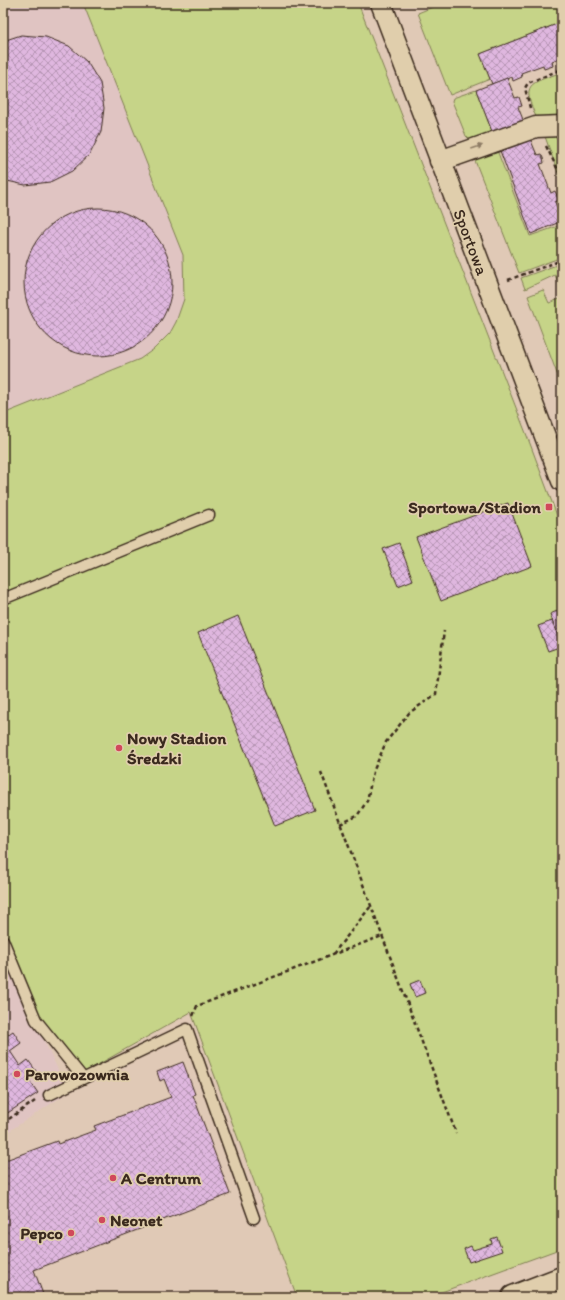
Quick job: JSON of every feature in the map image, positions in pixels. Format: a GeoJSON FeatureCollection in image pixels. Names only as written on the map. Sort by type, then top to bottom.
{"type":"FeatureCollection","features":[{"type":"Feature","properties":{"kind":"street","name":"Sportowa"},"geometry":{"type":"LineString","coordinates":[[381,3],[488,288],[554,437],[562,482]]}},
{"type":"Feature","properties":{"kind":"street"},"geometry":{"type":"LineString","coordinates":[[440,161],[536,127],[562,126]]}},
{"type":"Feature","properties":{"kind":"street"},"geometry":{"type":"LineString","coordinates":[[513,1297],[562,1278]]}},
{"type":"Feature","properties":{"kind":"lane"},"geometry":{"type":"LineString","coordinates":[[3,599],[209,515]]}},
{"type":"Feature","properties":{"kind":"lane"},"geometry":{"type":"LineString","coordinates":[[3,940],[36,1020],[83,1078]]}},
{"type":"Feature","properties":{"kind":"lane"},"geometry":{"type":"LineString","coordinates":[[49,1094],[187,1029],[254,1218]]}},
{"type":"Feature","properties":{"kind":"path"},"geometry":{"type":"LineString","coordinates":[[488,288],[562,260]]}},
{"type":"Feature","properties":{"kind":"path"},"geometry":{"type":"LineString","coordinates":[[340,824],[357,816],[367,801],[373,772],[386,742],[409,713],[436,694],[444,631]]}},
{"type":"Feature","properties":{"kind":"path"},"geometry":{"type":"LineString","coordinates":[[321,772],[456,1133]]}},
{"type":"Feature","properties":{"kind":"path"},"geometry":{"type":"LineString","coordinates":[[333,954],[371,906]]}},
{"type":"Feature","properties":{"kind":"path"},"geometry":{"type":"LineString","coordinates":[[187,1029],[198,1006],[382,936]]}},
{"type":"Feature","properties":{"kind":"path"},"geometry":{"type":"LineString","coordinates":[[3,1123],[35,1101]]}},
{"type":"Feature","properties":{"kind":"shaded area"},"geometry":{"type":"Polygon","coordinates":[[[3,3],[124,3],[297,454],[3,580],[3,3]]]}},
{"type":"Feature","properties":{"kind":"shaded area"},"geometry":{"type":"Polygon","coordinates":[[[3,950],[23,998],[69,1092],[3,1135],[3,950]]]}},
{"type":"Feature","properties":{"kind":"green space"},"geometry":{"type":"Polygon","coordinates":[[[83,3],[358,3],[562,529],[562,1248],[428,1297],[297,1297],[191,1012],[85,1072],[23,998],[3,950],[3,414],[140,359],[154,349],[170,333],[176,322],[184,299],[183,255],[83,3]]]}},
{"type":"Feature","properties":{"kind":"green space"},"geometry":{"type":"Polygon","coordinates":[[[439,3],[562,3],[562,22],[481,54],[490,79],[450,95],[418,13],[440,4],[439,3]]]}},
{"type":"Feature","properties":{"kind":"green space"},"geometry":{"type":"Polygon","coordinates":[[[562,72],[562,120],[537,119],[529,98],[531,86],[542,79],[562,72]]]}},
{"type":"Feature","properties":{"kind":"green space"},"geometry":{"type":"Polygon","coordinates":[[[476,90],[493,134],[470,140],[466,136],[452,101],[453,98],[476,90]]]}},
{"type":"Feature","properties":{"kind":"green space"},"geometry":{"type":"Polygon","coordinates":[[[543,131],[562,132],[562,182],[561,181],[543,131]]]}},
{"type":"Feature","properties":{"kind":"green space"},"geometry":{"type":"Polygon","coordinates":[[[495,145],[530,236],[561,225],[562,257],[519,273],[472,153],[495,145]]]}},
{"type":"Feature","properties":{"kind":"green space"},"geometry":{"type":"Polygon","coordinates":[[[562,263],[562,291],[555,275],[525,289],[521,278],[562,263]]]}},
{"type":"Feature","properties":{"kind":"green space"},"geometry":{"type":"Polygon","coordinates":[[[543,290],[549,303],[562,298],[562,387],[528,296],[543,290]]]}},
{"type":"Feature","properties":{"kind":"building"},"geometry":{"type":"Polygon","coordinates":[[[562,22],[562,57],[552,61],[553,66],[544,69],[543,65],[521,73],[522,77],[513,81],[512,77],[492,84],[480,54],[562,22]]]}},
{"type":"Feature","properties":{"kind":"building"},"geometry":{"type":"Polygon","coordinates":[[[21,35],[46,37],[69,46],[87,62],[100,83],[104,108],[101,132],[90,154],[72,171],[50,182],[25,185],[3,180],[3,41],[21,35]]]}},
{"type":"Feature","properties":{"kind":"building"},"geometry":{"type":"Polygon","coordinates":[[[507,78],[515,98],[519,97],[522,106],[518,107],[524,122],[493,134],[476,90],[507,78]]]}},
{"type":"Feature","properties":{"kind":"building"},"geometry":{"type":"Polygon","coordinates":[[[529,136],[537,155],[541,154],[543,158],[544,163],[540,164],[551,193],[555,191],[559,200],[555,202],[562,221],[531,234],[499,148],[529,136]]]}},
{"type":"Feature","properties":{"kind":"building"},"geometry":{"type":"Polygon","coordinates":[[[562,205],[562,221],[557,207],[562,205]]]}},
{"type":"Feature","properties":{"kind":"building"},"geometry":{"type":"Polygon","coordinates":[[[105,208],[120,211],[139,220],[155,235],[160,241],[169,260],[172,282],[169,304],[163,317],[160,323],[145,339],[139,344],[120,353],[105,356],[91,356],[76,353],[57,344],[36,323],[25,296],[24,275],[27,260],[36,241],[57,220],[84,209],[105,208]]]}},
{"type":"Feature","properties":{"kind":"building"},"geometry":{"type":"Polygon","coordinates":[[[508,503],[532,566],[441,601],[416,537],[508,503]]]}},
{"type":"Feature","properties":{"kind":"building"},"geometry":{"type":"Polygon","coordinates":[[[399,543],[413,580],[398,586],[383,549],[399,543]]]}},
{"type":"Feature","properties":{"kind":"building"},"geometry":{"type":"Polygon","coordinates":[[[562,609],[562,646],[550,614],[562,609]]]}},
{"type":"Feature","properties":{"kind":"building"},"geometry":{"type":"Polygon","coordinates":[[[238,616],[315,810],[275,826],[198,633],[238,616]]]}},
{"type":"Feature","properties":{"kind":"building"},"geometry":{"type":"Polygon","coordinates":[[[552,621],[562,646],[548,651],[538,626],[552,621]]]}},
{"type":"Feature","properties":{"kind":"building"},"geometry":{"type":"Polygon","coordinates":[[[420,980],[425,993],[415,997],[410,984],[420,980]]]}},
{"type":"Feature","properties":{"kind":"building","name":"Parowozownia"},"geometry":{"type":"Polygon","coordinates":[[[13,1031],[21,1043],[10,1051],[20,1066],[28,1060],[36,1071],[27,1077],[38,1093],[3,1116],[3,1038],[13,1031]]]}},
{"type":"Feature","properties":{"kind":"building","name":"A Centrum"},"geometry":{"type":"Polygon","coordinates":[[[183,1062],[195,1094],[193,1095],[230,1194],[34,1270],[44,1297],[3,1297],[3,1161],[57,1141],[58,1144],[96,1130],[94,1126],[171,1097],[164,1079],[160,1081],[157,1072],[183,1062]]]}},
{"type":"Feature","properties":{"kind":"building"},"geometry":{"type":"Polygon","coordinates":[[[497,1237],[502,1251],[469,1262],[464,1249],[471,1246],[473,1250],[492,1244],[491,1239],[497,1237]]]}},
{"type":"Feature","properties":{"kind":"place","name":"Sportowa/Stadion"},"geometry":{"type":"Point","coordinates":[549,507]}},
{"type":"Feature","properties":{"kind":"place","name":"Nowy Stadion Średzki"},"geometry":{"type":"Point","coordinates":[119,748]}},
{"type":"Feature","properties":{"kind":"place","name":"Parowozownia"},"geometry":{"type":"Point","coordinates":[17,1074]}},
{"type":"Feature","properties":{"kind":"place","name":"A Centrum"},"geometry":{"type":"Point","coordinates":[113,1178]}},
{"type":"Feature","properties":{"kind":"place","name":"Neonet"},"geometry":{"type":"Point","coordinates":[102,1220]}},
{"type":"Feature","properties":{"kind":"place","name":"Pepco"},"geometry":{"type":"Point","coordinates":[71,1233]}}]}
